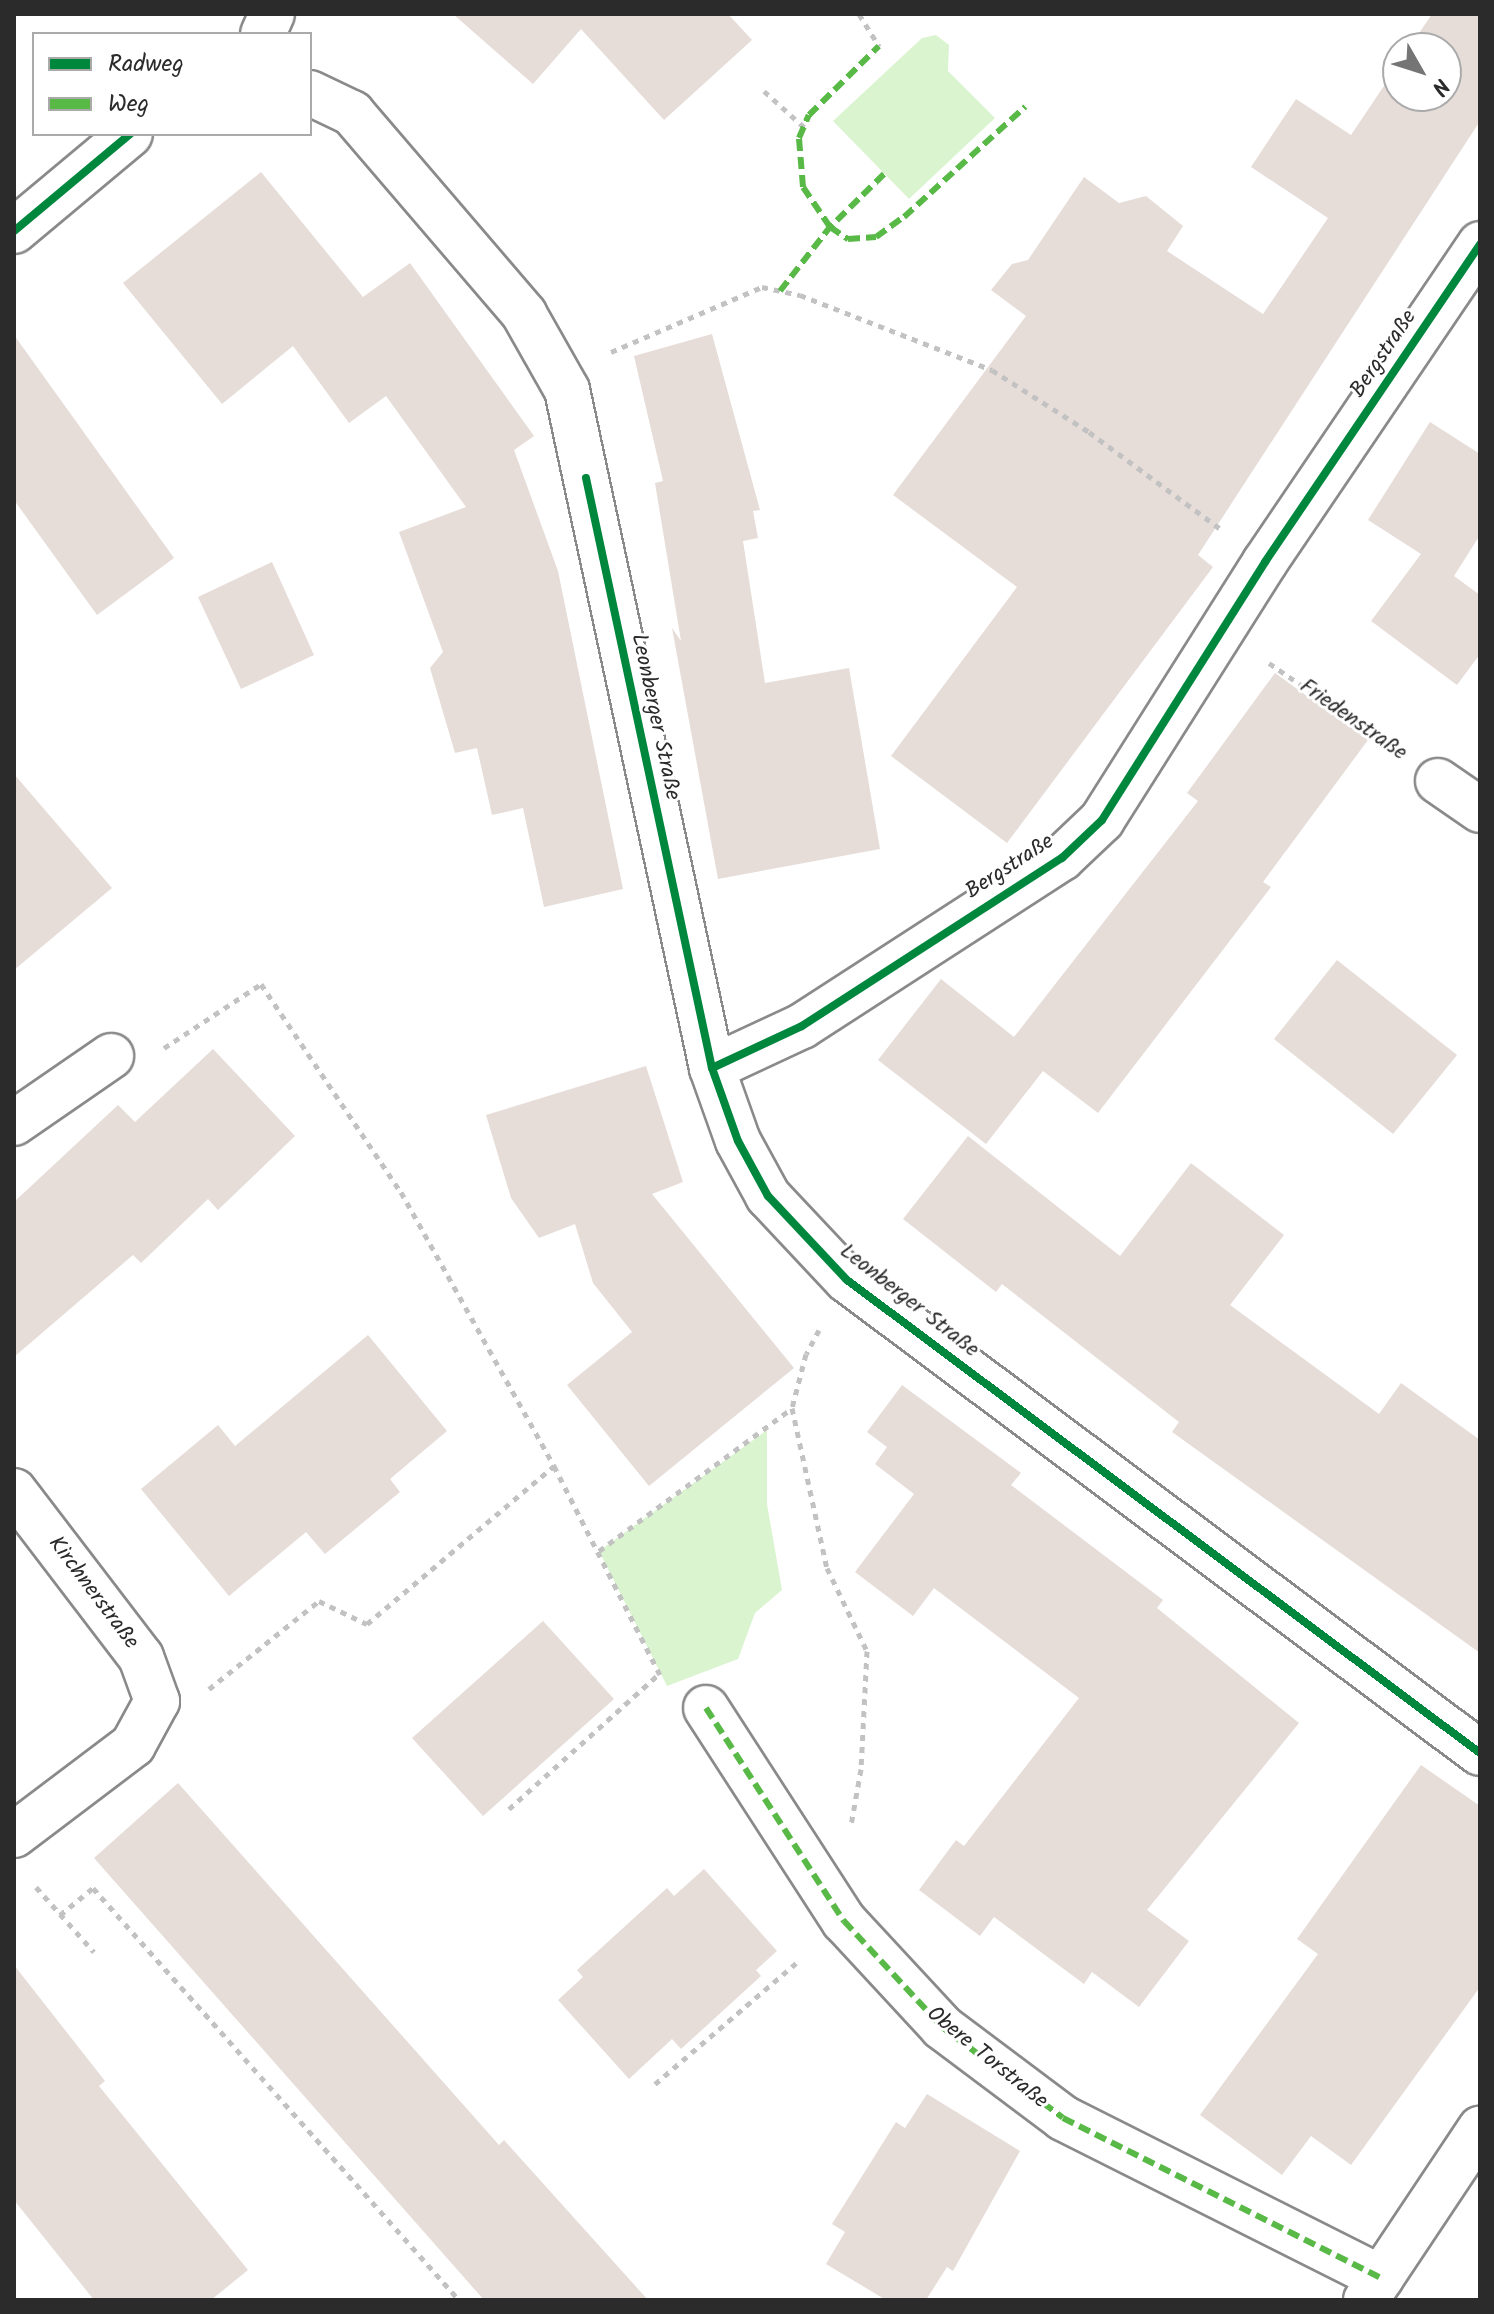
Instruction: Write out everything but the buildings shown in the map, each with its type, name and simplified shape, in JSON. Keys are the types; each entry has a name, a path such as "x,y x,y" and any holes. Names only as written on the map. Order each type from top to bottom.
{"street":[{"name":"Leonberger Straße","path":"312,94 352,113 524,314 567,390 712,1068 738,1141 768,1196 847,1280 1480,1753"},
{"path":"14,231 128,136"},
{"name":"Bergstraße","path":"712,1068 802,1026 1062,858 1102,820 1223,634 1265,562 1480,244"},
{"path":"1438,781 1480,810"},
{"path":"14,1123 111,1056"},
{"name":"Kirchnerstraße","path":"14,1491 141,1657 157,1701"},
{"path":"14,1835 133,1745 157,1701"},
{"name":"Obere Torstraße","path":"706,1708 844,1921 942,2027 1063,2118 1374,2289"},
{"path":"1374,2289 1480,2129"}],"path":[{"path":"859,14 879,46"},
{"path":"764,91 804,127"},
{"path":"558,375 698,311 762,287 800,295 992,370 1089,432 1265,562"},
{"path":"111,1056 143,1062 261,984 401,1192 554,1466 659,1674 706,1708"},
{"path":"847,1280 806,1354 792,1408 827,1568 867,1651 861,1769 850,1831"},
{"path":"599,1551 792,1408"},
{"path":"157,1701 214,1688 319,1601 367,1624 554,1466"},
{"path":"509,1809 659,1674"},
{"path":"32,1883 94,1952"},
{"path":"60,1915 93,1888 459,2300"},
{"path":"655,2084 844,1921"}],"green space":[{"path":"936,35 949,45 948,71 995,118 909,199 833,121 922,38"},
{"path":"767,1430 767,1504 782,1590 755,1613 738,1659 667,1686 599,1551"}],"marked path":[{"path":"780,291 830,227 803,187 799,138 809,115 879,46"},
{"path":"884,174 830,227 848,239 876,237 904,217 1025,107"},
{"path":"706,1708 844,1921 942,2027 1063,2118 1381,2278"}],"cycle path":[{"path":"14,231 128,136"},
{"path":"712,1068 802,1026 1062,858 1102,820 1265,562 1480,244"},
{"path":"586,478 712,1068 738,1141 768,1196 847,1280 1480,1753"}]}
